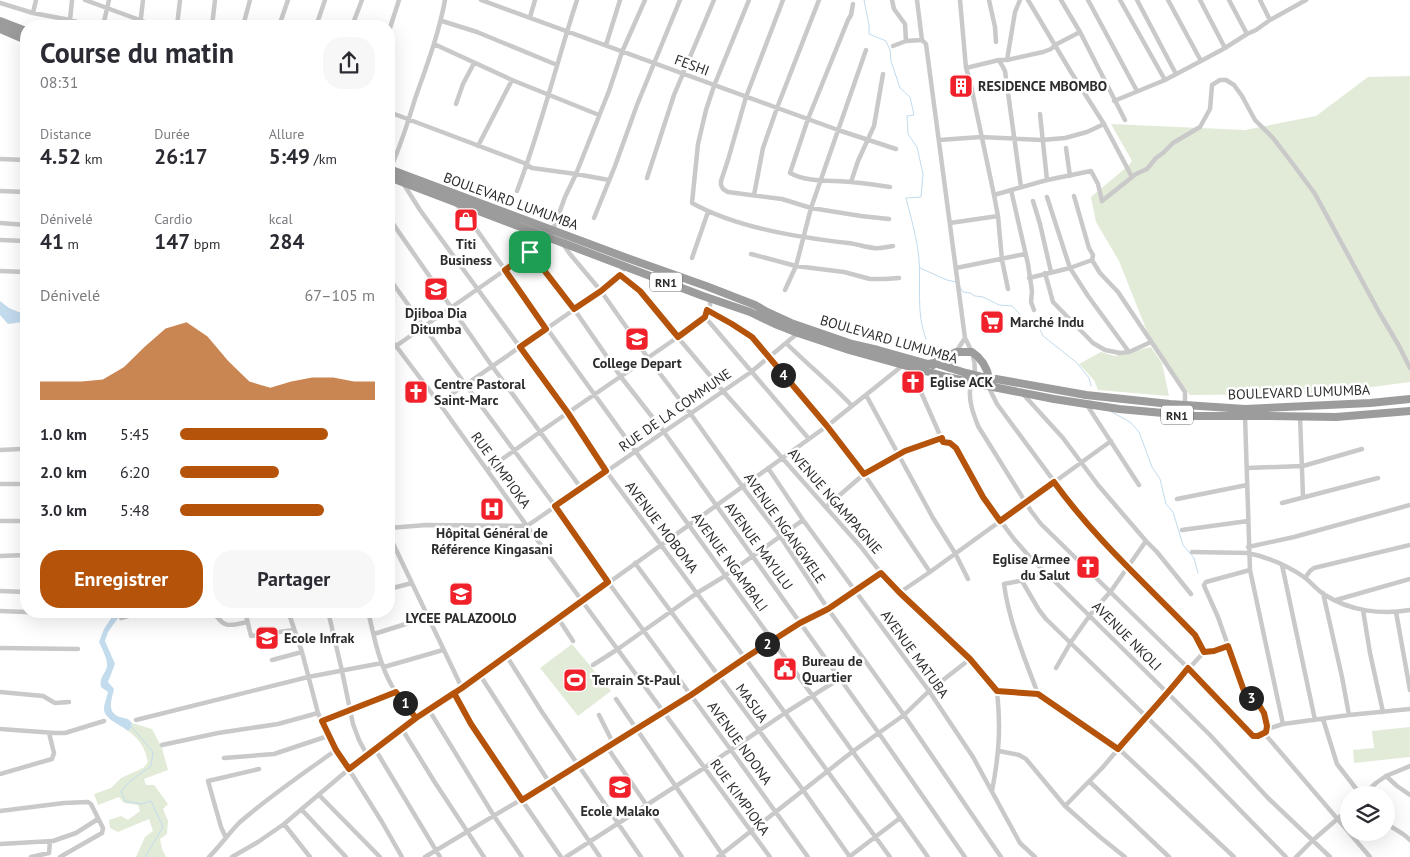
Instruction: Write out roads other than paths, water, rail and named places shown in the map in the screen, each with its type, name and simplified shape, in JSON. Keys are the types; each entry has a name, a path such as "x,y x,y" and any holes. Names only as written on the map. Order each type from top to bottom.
{"highway":[{"path":"0,21 20,29"},
{"path":"0,29 20,37"},
{"name":"BOULEVARD LUMUMBA","path":"395,175 476,211 750,312 775,324 928,364 934,363 973,378 1021,392 1119,410 1166,414 1336,417 1410,411"},
{"name":"BOULEVARD LUMUMBA","path":"405,179 479,202 706,286 755,305 800,330 849,350 947,377 973,378"},
{"path":"476,211 479,202"},
{"path":"706,286 707,297"},
{"path":"931,373 934,363 956,352 972,352 987,370 988,382"},
{"name":"BOULEVARD LUMUMBA","path":"988,382 996,379 1086,395 1170,404 1245,409 1370,403 1410,399"}],"street":[{"path":"33,13 36,0"},
{"path":"0,3 33,13 70,20 72,0"},
{"path":"85,0 108,8 133,20"},
{"path":"105,20 109,0"},
{"path":"141,20 143,0"},
{"path":"178,20 180,0"},
{"path":"212,20 214,0"},
{"path":"245,20 250,0"},
{"path":"281,20 288,0"},
{"path":"318,20 325,0"},
{"path":"354,20 362,0"},
{"path":"393,20 399,0"},
{"path":"395,159 442,21 445,0"},
{"name":"FESHI","path":"481,0 493,2 714,86 896,149"},
{"path":"530,17 535,0"},
{"path":"517,191 539,127 566,31 577,0"},
{"path":"606,45 620,0"},
{"path":"396,346 505,270 548,237 553,230 576,174 614,79 622,52 645,0"},
{"path":"594,218 680,0"},
{"path":"647,178 674,95 714,0"},
{"path":"749,0 706,110 700,134 692,203 708,212 730,220 802,238 860,244 876,249 893,246"},
{"path":"783,0 746,97 721,185 728,192 782,199 811,208 889,219"},
{"path":"754,195 763,148 819,0"},
{"path":"892,0 894,9 905,24 906,41"},
{"path":"917,0 922,40 926,44 965,338 972,352 975,367 969,394 978,426 1025,503 1042,524 1188,668 1253,736 1258,736 1283,724 1410,709"},
{"path":"960,0 966,68 998,216 1002,260 1008,289"},
{"path":"988,0 995,27 996,42"},
{"path":"1007,60 1015,12 1020,0"},
{"path":"1028,0 1104,124 1132,177"},
{"path":"1061,0 1080,32 1124,120"},
{"path":"1088,0 1137,91"},
{"path":"1120,0 1165,80"},
{"path":"1137,0 1176,74"},
{"path":"1168,0 1201,61"},
{"path":"1200,0 1225,48"},
{"path":"1229,0 1247,34"},
{"path":"1260,0 1270,20"},
{"path":"1293,0 1296,6"},
{"path":"1114,101 1165,80 1225,48 1306,0"},
{"path":"853,4 851,15 808,119 790,173 821,181 851,182 890,187"},
{"path":"442,21 477,32 557,64"},
{"path":"966,68 1043,52 1054,48 1055,45 1080,32"},
{"path":"893,46 906,41 922,40"},
{"path":"434,44 512,80 599,115"},
{"path":"785,290 796,266 811,208 866,50"},
{"path":"1000,60 1004,71 1021,187"},
{"path":"456,104 463,84 474,63"},
{"path":"851,182 874,126 883,74"},
{"path":"478,146 512,80"},
{"path":"994,195 1047,180 1091,171 1098,184 1102,201 1136,174 1147,169 1173,142 1200,127 1210,109 1212,85 1220,80 1226,80 1234,85 1255,120 1273,138 1314,194 1410,368"},
{"path":"1040,114 1047,180"},
{"path":"395,115 527,164 532,168 609,180"},
{"path":"939,140 981,137 1042,140 1065,138 1088,132 1104,124"},
{"path":"1066,148 1070,176"},
{"path":"0,159 20,160"},
{"name":"AVENUE MOBOMA","path":"405,179 416,203 568,413 606,471 890,857"},
{"path":"1011,190 1030,278 1031,302 1034,310"},
{"path":"0,191 20,192"},
{"path":"1074,196 1089,248 1093,255 1092,260 1098,270 1118,292 1185,392 1185,405"},
{"path":"1047,197 1070,268 1129,352"},
{"path":"1033,201 1040,224 1053,302 1092,344 1105,350 1120,353 1129,352 1150,342"},
{"name":"AVENUE NGAMBALI","path":"454,202 467,216 546,329 773,640 928,857"},
{"path":"692,258 708,212"},
{"path":"950,223 998,216"},
{"path":"0,223 20,224"},
{"path":"395,227 492,366 581,488"},
{"path":"0,240 20,241"},
{"name":"AVENUE NGANGWELE","path":"562,242 601,291 648,358 780,536 828,609 904,715 1000,857"},
{"name":"AVENUE MAYULU","path":"530,252 664,432 965,857"},
{"path":"751,254 796,266 844,272 870,278 899,278"},
{"path":"956,268 1025,254"},
{"path":"1030,278 1070,268 1092,260"},
{"path":"439,403 601,291 620,275 625,266"},
{"path":"0,271 20,272"},
{"name":"AVENUE NGAMPAGNIE","path":"620,275 640,291 723,391 861,546 881,573 970,659 997,691"},
{"name":"AVENUE NDONA","path":"395,287 808,857"},
{"path":"487,470 705,317 710,306 707,297"},
{"path":"707,310 752,337 827,426 864,474 930,572"},
{"path":"705,317 809,439"},
{"name":"RUE DE LA COMMUNE","path":"528,526 751,372 800,330"},
{"path":"947,377 956,352 965,338"},
{"path":"786,343 835,387 852,406"},
{"name":"RUE KIMPIOKA","path":"396,346 770,857"},
{"path":"232,857 284,824 349,769 416,718 462,688 827,426 903,366"},
{"name":"AVENUE NKOLI","path":"913,374 943,441 950,443 956,448 983,497 1028,555 1210,735 1268,798 1330,857"},
{"path":"988,382 992,396 1054,482 1086,522 1195,635 1204,652"},
{"path":"1021,392 1063,438 1098,485 1191,594"},
{"path":"866,395 968,579"},
{"path":"1086,404 1139,485"},
{"path":"1245,416 1250,570 1283,724"},
{"path":"1300,416 1303,497"},
{"path":"826,507 864,474 898,455 943,441"},
{"path":"899,592 930,572 1111,441"},
{"path":"0,450 20,449"},
{"path":"1247,468 1303,466 1362,449"},
{"name":"AVENUE MATUBA","path":"768,468 803,520 929,691 973,757 1020,843 1035,857"},
{"path":"1282,503 1378,478"},
{"path":"0,484 20,484"},
{"path":"1177,499 1247,485"},
{"path":"1248,547 1294,537 1410,504"},
{"path":"593,664 725,576 803,520"},
{"path":"0,521 20,521"},
{"path":"1182,530 1248,521"},
{"path":"395,527 426,524 528,526"},
{"path":"1056,668 1071,642 1111,591 1146,541"},
{"path":"1305,578 1314,568 1410,545"},
{"path":"395,548 462,688"},
{"path":"1192,552 1248,553 1257,555 1295,571 1335,600 1363,610 1382,612 1410,610"},
{"path":"0,556 20,556"},
{"name":"MASUA","path":"635,563 720,676 850,857"},
{"path":"1282,565 1316,720"},
{"path":"1250,570 1206,582 1204,585 1244,691 1262,708 1266,731 1370,857"},
{"path":"1038,694 1020,647 1004,586 1006,583 1035,578 1045,572"},
{"path":"424,857 522,800 664,712 773,640 800,623 828,609 881,573"},
{"path":"1335,600 1410,579"},
{"path":"1022,581 1043,614 1286,857"},
{"path":"395,588 412,583"},
{"path":"0,591 20,592"},
{"path":"1323,593 1349,715"},
{"path":"1363,610 1383,712"},
{"path":"0,611 20,612"},
{"path":"1396,612 1410,690"},
{"path":"374,634 428,617"},
{"path":"218,618 228,626 247,622"},
{"path":"246,618 249,634 252,636 294,630"},
{"path":"290,618 302,652 318,713 328,736 402,857"},
{"path":"330,618 355,732 367,755"},
{"path":"370,618 383,665 396,692 416,718"},
{"path":"558,618 573,641"},
{"path":"1066,806 1090,782 1204,652 1228,646"},
{"path":"0,648 78,649"},
{"path":"136,720 308,677 383,665 443,650"},
{"path":"272,660 302,652"},
{"path":"506,655 542,712 641,857"},
{"path":"616,699 676,786 721,856 852,752 904,715 929,691 970,659"},
{"path":"480,675 600,857"},
{"path":"566,857 839,679"},
{"path":"992,791 999,751 997,691 1038,694 1118,749 1234,857"},
{"path":"0,692 43,696 55,703 70,702"},
{"path":"322,721 396,692"},
{"path":"454,693 471,724 560,857"},
{"path":"429,710 494,816 522,857"},
{"path":"162,745 218,732 278,724 318,713"},
{"path":"599,715 613,743"},
{"path":"1323,719 1337,764 1355,786"},
{"path":"0,729 65,733 104,721"},
{"path":"402,729 484,857"},
{"path":"0,774 52,759 54,753 49,733"},
{"path":"224,758 274,754 328,736"},
{"path":"607,747 682,857"},
{"path":"375,749 440,857"},
{"path":"209,857 247,816 336,750"},
{"path":"999,751 1019,755 1026,759 1066,806 1100,838 1126,857"},
{"path":"1372,786 1386,776 1410,766"},
{"path":"226,838 208,781 259,769"},
{"path":"1386,776 1410,794"},
{"path":"1090,782 1169,857"},
{"path":"319,795 380,857"},
{"path":"0,811 86,802 91,804 102,828 102,833 60,857"},
{"path":"302,810 346,857"},
{"path":"850,857 900,818"},
{"path":"0,844 50,841 63,838 76,833 98,819"},
{"path":"1296,857 1313,840 1338,820"},
{"path":"284,824 310,857"},
{"path":"1395,829 1404,833 1410,840"},
{"path":"31,857 48,854 50,851 50,841"}],"water":[{"path":"0,301 9,308 20,313 20,322 8,324 0,315"},
{"path":"111,618 118,618 108,632 105,641 115,664 108,682 114,689 111,709 116,715 128,719 132,723 128,731 110,719 105,713 104,707 108,692 101,687 101,679 107,664 105,654 99,642"}],"waterway":[{"path":"864,0 869,34 886,41 900,88 910,97 914,115 907,116 908,134 917,147 923,174 921,197 906,198 918,251 920,310 926,339"},
{"path":"920,268 956,282"},
{"path":"960,287 963,292 983,297 999,305 1012,306 1028,325 1032,323 1038,325 1043,336 1076,362 1089,378 1091,386"},
{"path":"1110,411 1130,422 1139,432 1152,467 1160,479 1166,504 1173,512 1183,545 1194,558 1198,573"},
{"path":"131,726 153,752 151,766 130,781 121,791 125,801 142,804 151,801 163,827 145,857"}],"place":[{"name":"RESIDENCE MBOMBO","path":"961,86"},
{"name":"Titi Business","path":"466,220"},
{"name":"Djiboa Dia Ditumba","path":"436,289"},
{"name":"Marché Indu","path":"992,322"},
{"name":"College Depart","path":"637,339"},
{"name":"Eglise ACK","path":"913,382"},
{"name":"Centre Pastoral Saint-Marc","path":"416,392"},
{"name":"Hôpital Général de Référence Kingasani","path":"492,509"},
{"name":"Eglise Armee du Salut","path":"1088,567"},
{"name":"LYCEE PALAZOOLO","path":"461,594"},
{"name":"Ecole Infrak","path":"267,638"},
{"name":"Bureau de Quartier","path":"785,669"},
{"name":"Terrain St-Paul","path":"575,680"},
{"name":"Ecole Malako","path":"620,787"}]}
